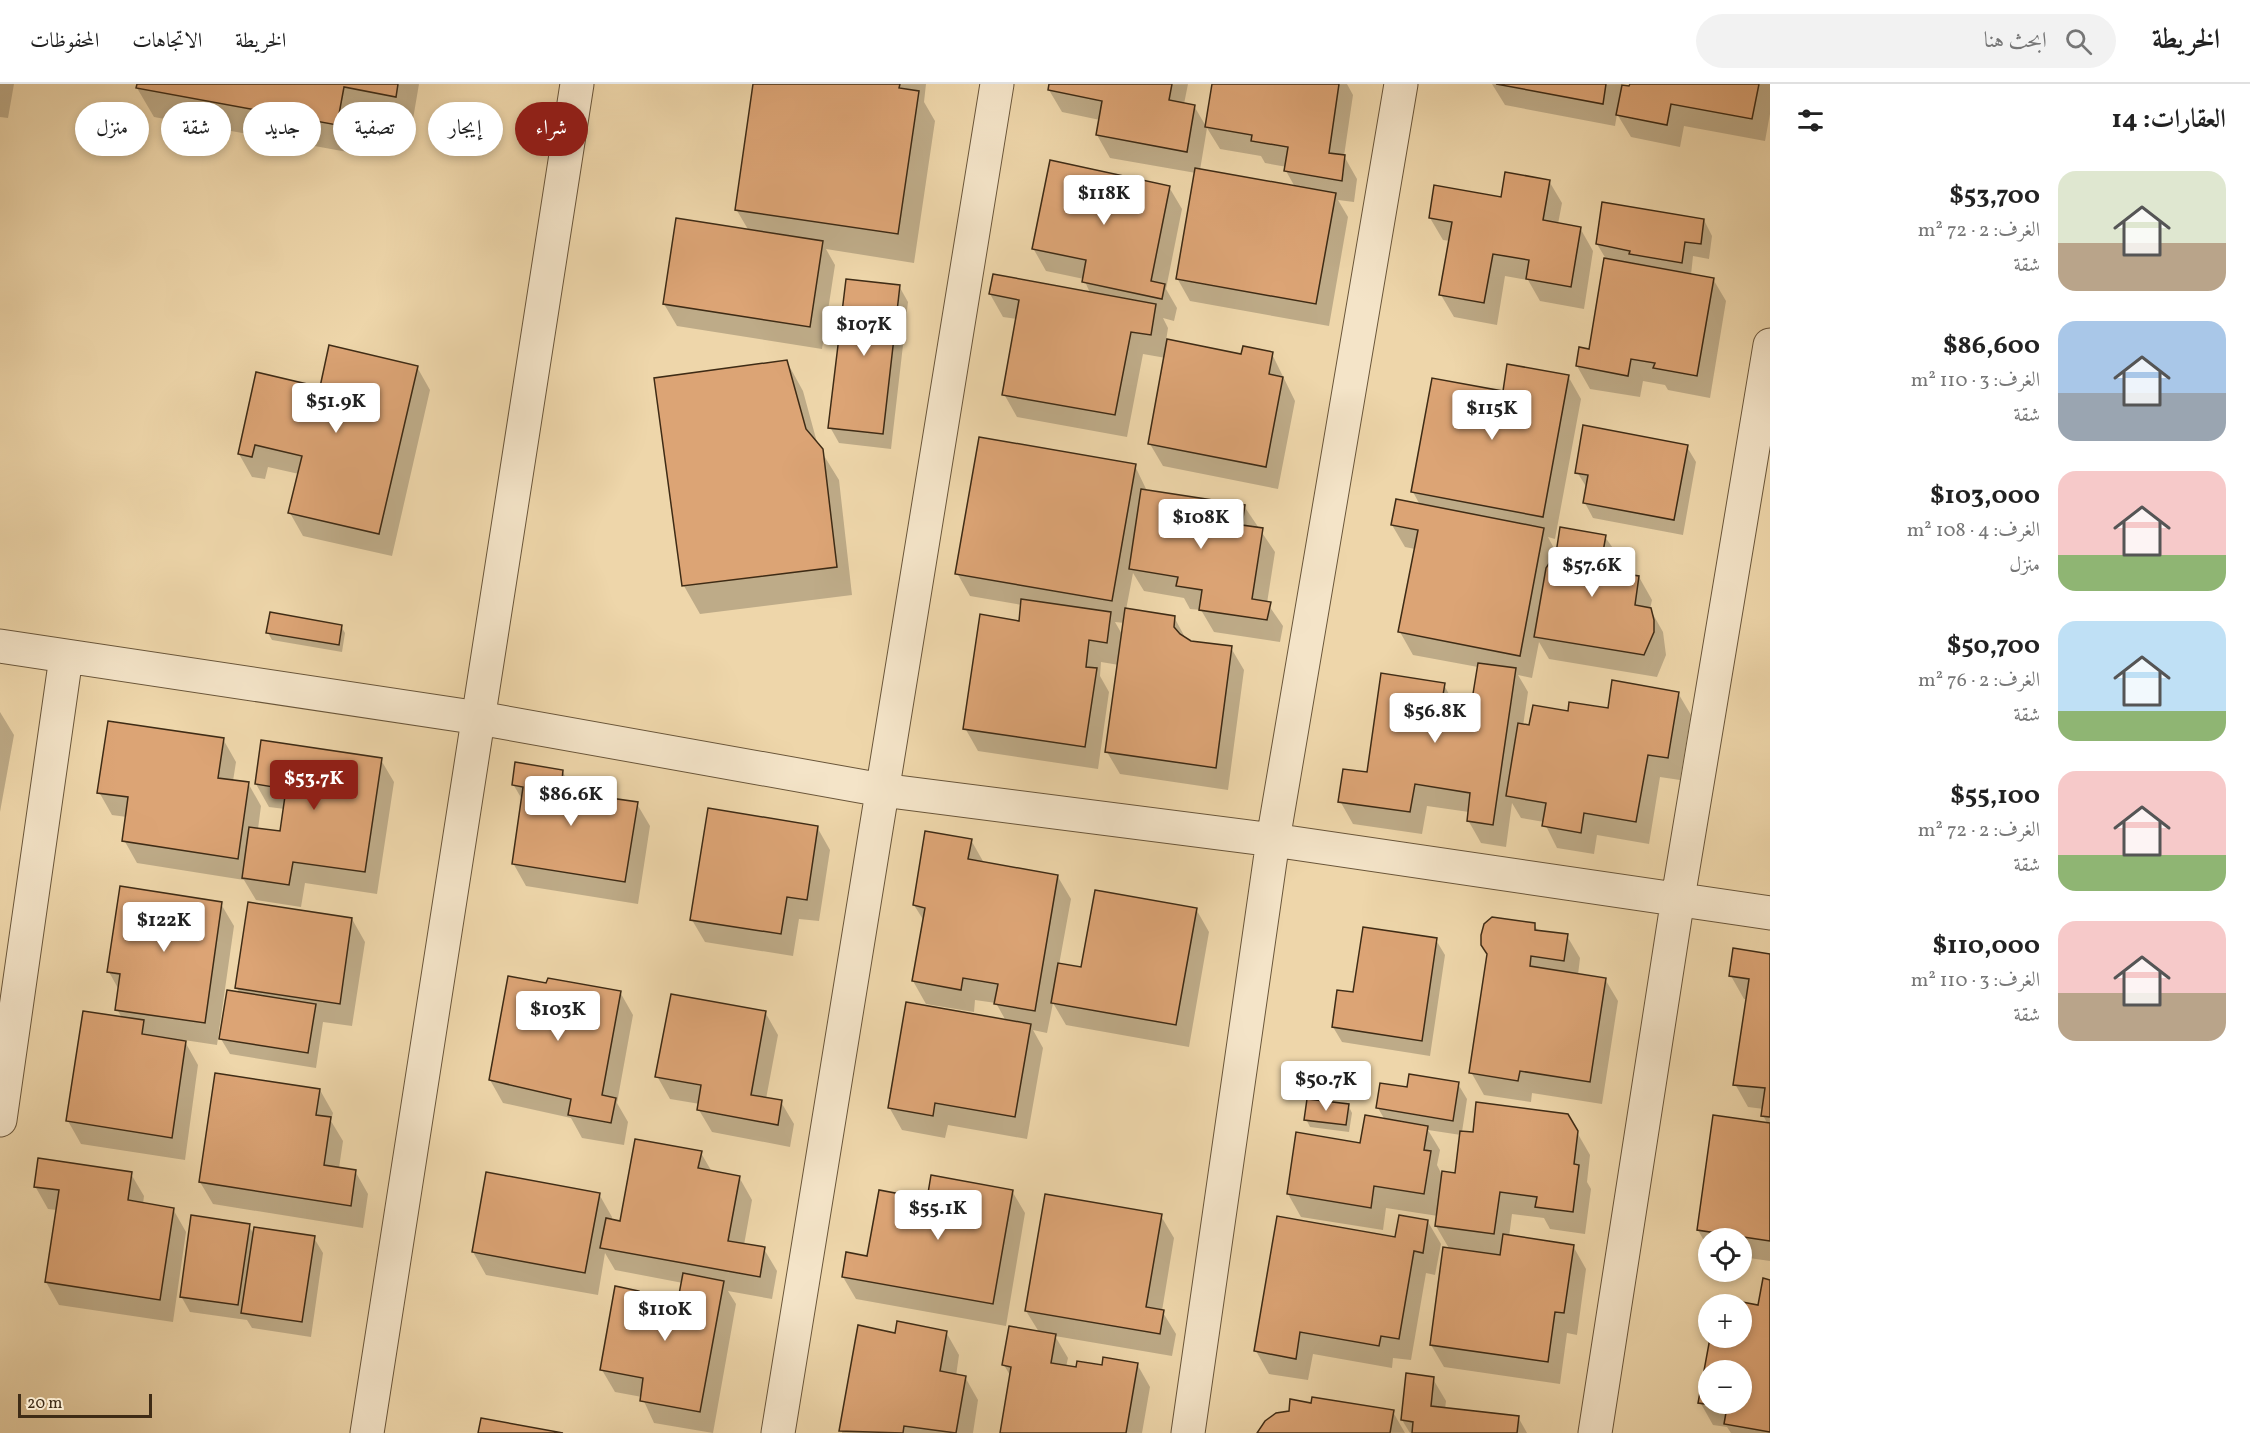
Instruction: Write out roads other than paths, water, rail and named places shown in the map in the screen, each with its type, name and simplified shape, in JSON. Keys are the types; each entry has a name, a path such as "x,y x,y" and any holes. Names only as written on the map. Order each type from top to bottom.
{"street":[{"path":"367,1433 578,84"},
{"path":"778,1433 997,84"},
{"path":"1188,1433 1273,840 1401,84"},
{"path":"1595,1433 1678,898 1770,345"},
{"path":"0,646 479,718 882,790 1273,840 1770,913"},
{"path":"0,1120 66,657"}]}
